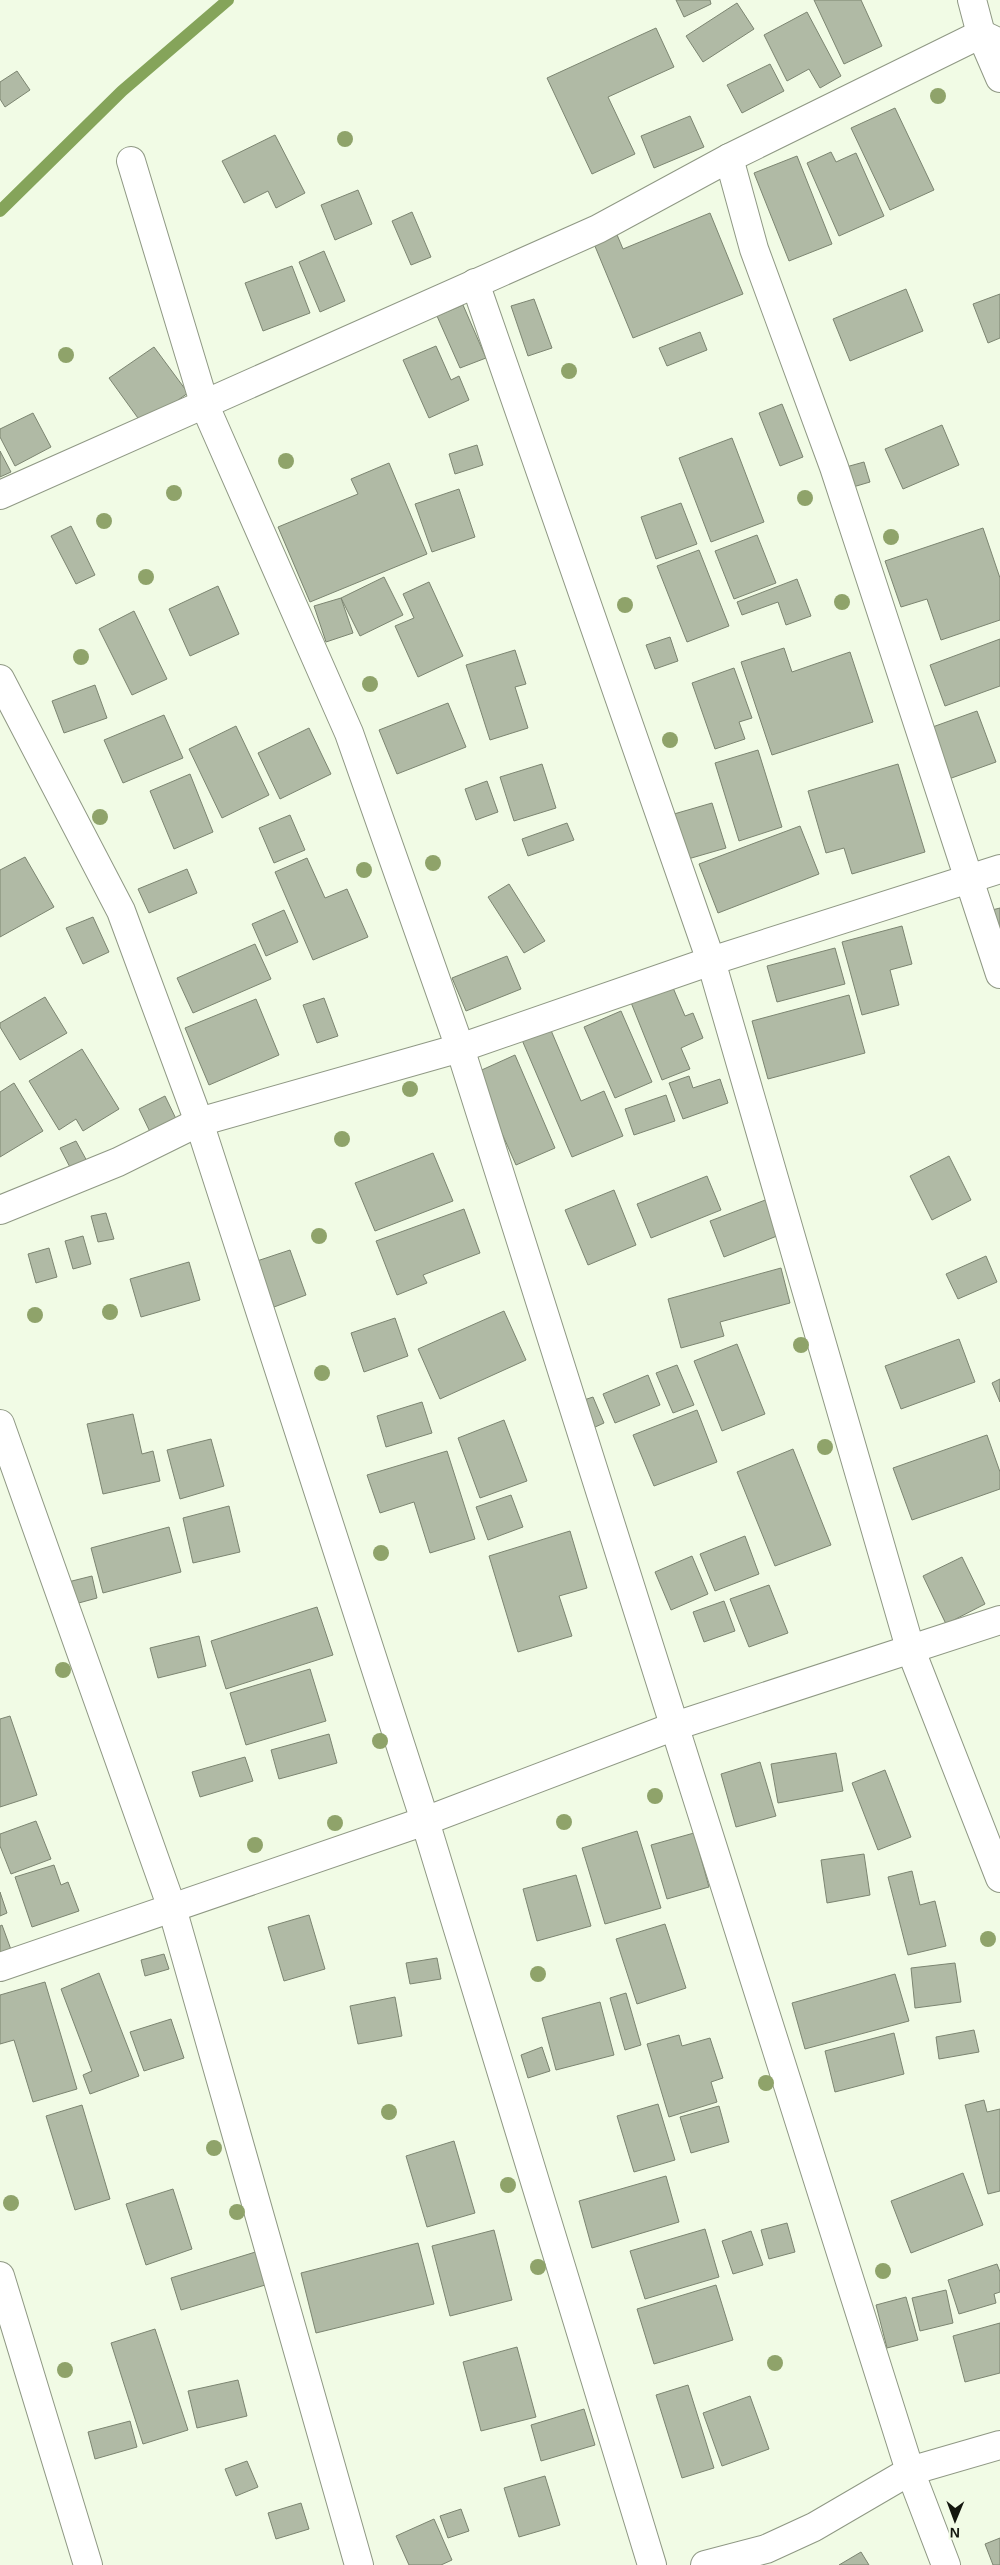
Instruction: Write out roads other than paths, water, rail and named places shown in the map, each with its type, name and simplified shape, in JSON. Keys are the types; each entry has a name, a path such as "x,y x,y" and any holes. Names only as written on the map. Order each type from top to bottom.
{"street":[{"path":"972,0 991,38 1000,78"},
{"path":"0,495 205,406 598,229 729,158 991,38"},
{"path":"729,158 754,249 834,467 1000,974"},
{"path":"131,160 205,406 349,733 460,1048 910,2472 946,2565"},
{"path":"475,283 711,961 910,1648 1000,1878"},
{"path":"0,679 121,911 199,1122 425,1821 652,2565"},
{"path":"0,1210 118,1162 199,1122 460,1048 711,961 968,880 1000,868"},
{"path":"0,1424 172,1908 359,2565"},
{"path":"0,1967 425,1821 675,1726 1000,1620"},
{"path":"0,2276 88,2565"},
{"path":"705,2565 766,2549 814,2527 910,2472 1000,2445"}],"waterway":[{"path":"0,211 122,91 228,0"}]}
